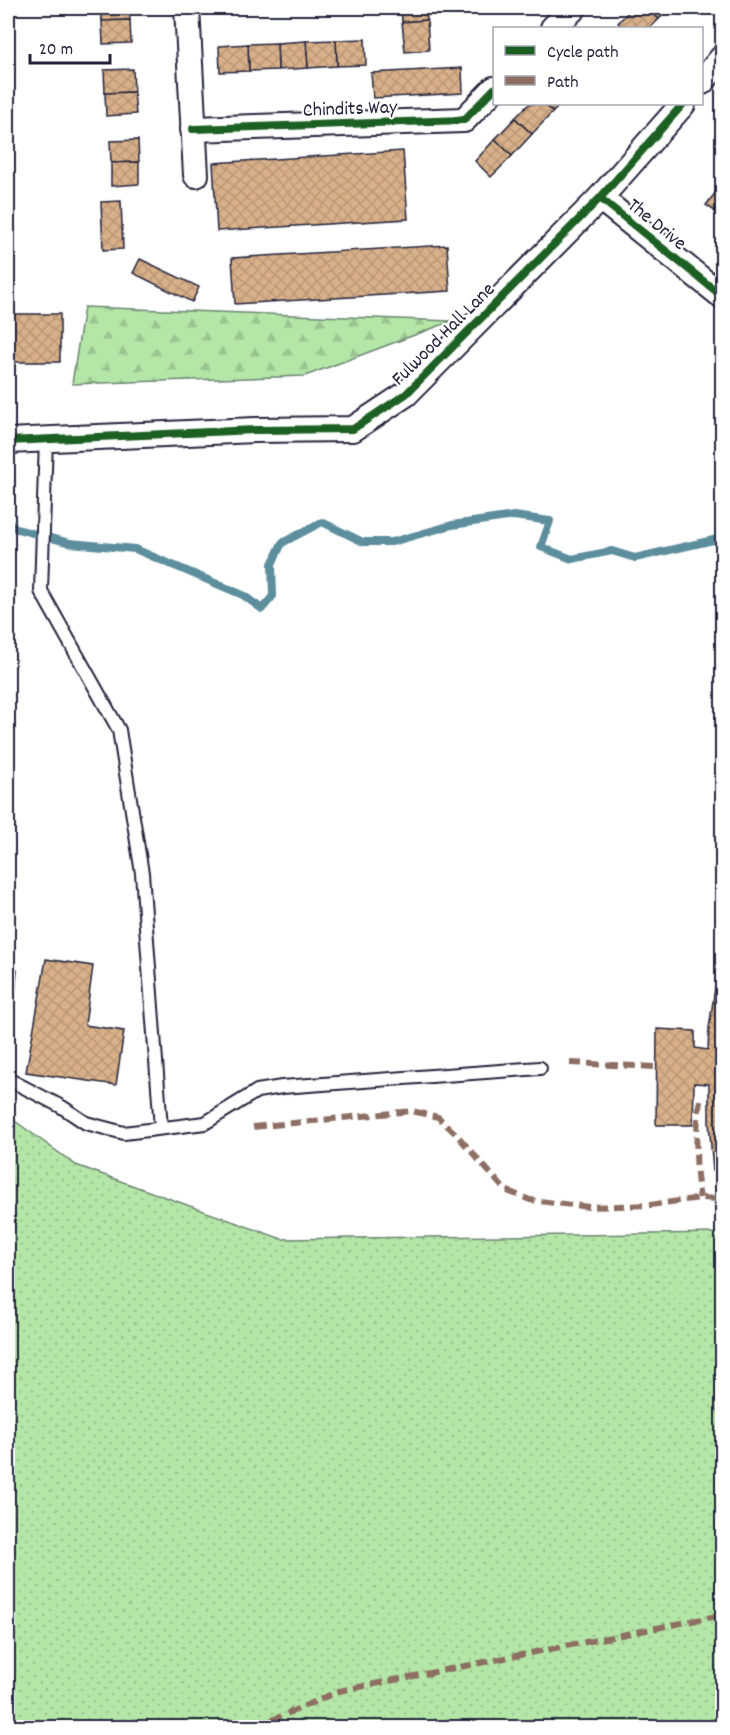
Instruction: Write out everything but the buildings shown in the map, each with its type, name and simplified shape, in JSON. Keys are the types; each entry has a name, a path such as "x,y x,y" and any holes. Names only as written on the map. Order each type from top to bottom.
{"street":[{"path":"188,8 196,176"},
{"path":"554,27 574,8"},
{"path":"703,81 723,58"},
{"name":"Chindits Way","path":"194,129 464,120 493,90"},
{"name":"Fulwood Hall Lane","path":"8,441 255,430 353,429 406,394 600,198 682,105"},
{"name":"The Drive","path":"600,198 723,296"}],"lane":[{"path":"46,439 41,591 119,730 142,873 161,1128"},
{"path":"8,1078 47,1098 86,1123 124,1132 205,1123 257,1091 282,1087 540,1068"}],"green space":[{"path":"84,307 452,321 305,376 72,384"},
{"path":"8,1116 76,1165 282,1239 722,1233 722,1727 8,1727"}],"waterway":[{"path":"8,522 17,529 70,543 135,549 243,595 262,609 273,596 272,564 282,543 322,522 363,542 392,542 452,525 514,516 550,521 541,547 572,559 612,551 635,558 722,538"}],"marked path":[{"path":"570,1063 656,1067"},
{"path":"700,1100 696,1149 700,1198"},
{"path":"253,1127 412,1111 438,1117 505,1190 530,1200 589,1207 650,1205 700,1198 722,1199"},
{"path":"254,1728 339,1691 722,1615"}],"cycle path":[{"path":"193,129 464,120 493,90"},
{"path":"8,441 255,430 353,429 406,394 600,198 682,105"},
{"path":"600,198 722,296"}]}
